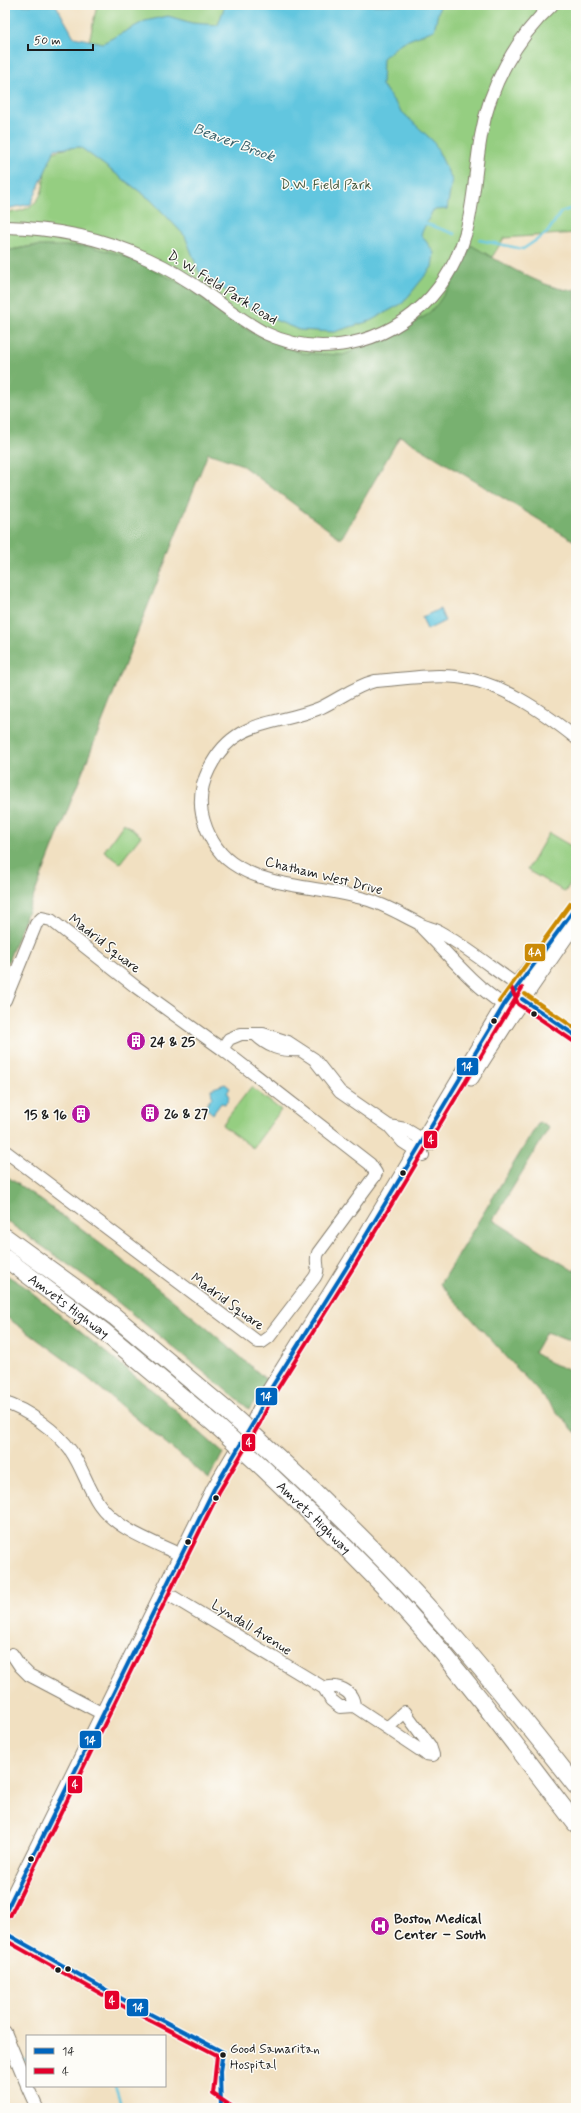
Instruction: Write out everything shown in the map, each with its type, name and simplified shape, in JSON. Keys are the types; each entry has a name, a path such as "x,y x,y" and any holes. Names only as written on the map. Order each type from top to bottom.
{"highway":[{"name":"Amvets Highway","path":"5,1237 114,1316 226,1410 338,1515 432,1612 536,1735 576,1786"},
{"name":"Amvets Highway","path":"5,1258 121,1345 217,1426 326,1529 418,1624 470,1687 576,1824"}],"main road":[{"path":"5,1913 214,1489 255,1420 273,1398 301,1356 504,1005 517,985 576,907"},
{"path":"423,1147 522,999 576,922"}],"street":[{"name":"D. W. Field Park Road","path":"5,227 49,230 103,241 149,259 192,283 246,322 281,339 299,344 327,345 355,342 379,335 404,322 421,308 436,291 456,261 467,234 471,216 481,135 488,105 504,69 516,48 538,19 552,5"},
{"name":"Chatham West Drive","path":"517,985 438,931 419,924 378,903 364,898 284,883 254,873 234,864 225,858 211,839 205,826 201,797 203,781 221,750 230,740 243,731 258,725 320,708 365,683 375,681 440,676 467,679 501,691 543,713 576,738"},
{"name":"Madrid Square","path":"5,1000 36,924 42,918 46,918 136,987 222,1049 370,1164 376,1172 374,1177 318,1253 316,1257 318,1272 266,1340 258,1342 253,1340 5,1152"},
{"name":"Chatham West Drive","path":"419,924 476,983 504,1005"},
{"path":"517,985 522,999 576,1036"},
{"path":"504,1005 522,999"},
{"path":"222,1049 235,1036 248,1033 272,1036 288,1042 314,1059 340,1092 389,1126 405,1129 423,1147"},
{"path":"5,1403 40,1421 70,1449 99,1505 115,1520 136,1534 181,1555"},
{"name":"Lyndall Avenue","path":"163,1591 324,1688 331,1700 340,1707 354,1706 387,1728"},
{"path":"12,1654 20,1666 29,1675 104,1714"},
{"path":"5,2032 26,2084"},
{"path":"27,2087 37,2108"}],"green space":[{"name":"D.W. Field Park","path":"97,5 576,5 576,233 504,238 386,427 33,246 5,251 5,212 21,211 34,203 41,195 48,158 55,152 66,149"},
{"path":"471,245 523,274 553,287 566,290 576,289 576,542 400,436 341,539 240,464 208,453 5,969 5,251 33,246 87,246 120,254 186,286 231,320 251,332 301,353 343,355 388,337 427,315 438,303 458,273"},
{"path":"124,823 141,836 120,863 104,851"},
{"path":"549,833 576,849 576,874 565,892 527,870"},
{"path":"251,1087 281,1110 253,1148 222,1125"},
{"path":"539,1122 549,1128 493,1220 574,1271 576,1268 576,1340 566,1340 546,1332 534,1353 553,1364 566,1369 576,1379 576,1433 440,1284"},
{"path":"5,1175 40,1199 140,1274 173,1300 269,1382 249,1409 93,1282 5,1220"},
{"path":"5,1274 24,1286 158,1395 223,1453 209,1479 71,1364 5,1316"}],"water":[{"path":"5,5 56,5 74,37 103,43 145,21 168,16 192,23 218,25 225,5 440,5 434,30 401,43 383,58 382,85 401,111 434,142 452,180 447,209 433,210 421,234 434,253 432,267 403,303 370,321 334,332 299,330 258,313 199,272 185,236 151,200 80,147 55,149 31,204 5,209"},
{"path":"440,609 445,621 427,630 422,617"},
{"path":"225,1084 230,1088 227,1093 229,1097 228,1101 225,1104 221,1103 213,1114 205,1107 212,1097 211,1089"}],"waterway":[{"name":"Beaver Brook","path":"479,240 523,249 547,233 561,212 576,207"},
{"name":"Beaver Brook","path":"424,223 455,234"},
{"path":"115,2087 122,2108"}],"transit line":[{"name":"4A","path":"499,1002 571,903"},
{"name":"14","path":"5,1913 214,1489 255,1420 268,1393 350,1262 504,1005 576,907"},
{"name":"4","path":"511,987 518,1004 573,1041"},
{"name":"4","path":"10,1916 219,1492 260,1423 273,1396 355,1265 522,988"},
{"name":"4A","path":"525,994 576,1029"},
{"name":"14","path":"522,999 576,1036"},
{"name":"14","path":"5,1933 133,2005 223,2052 220,2071 221,2108"},
{"name":"4","path":"5,1940 130,2010 217,2055 213,2094 234,2108"}],"place":[{"name":"24 & 25","path":"136,1041"},
{"name":"26 & 27","path":"150,1113"},
{"name":"15 & 16","path":"81,1114"},
{"name":"Boston Medical Center – South","path":"380,1926"},
{"name":"Good Samaritan Hospital","path":"223,2055"}]}
